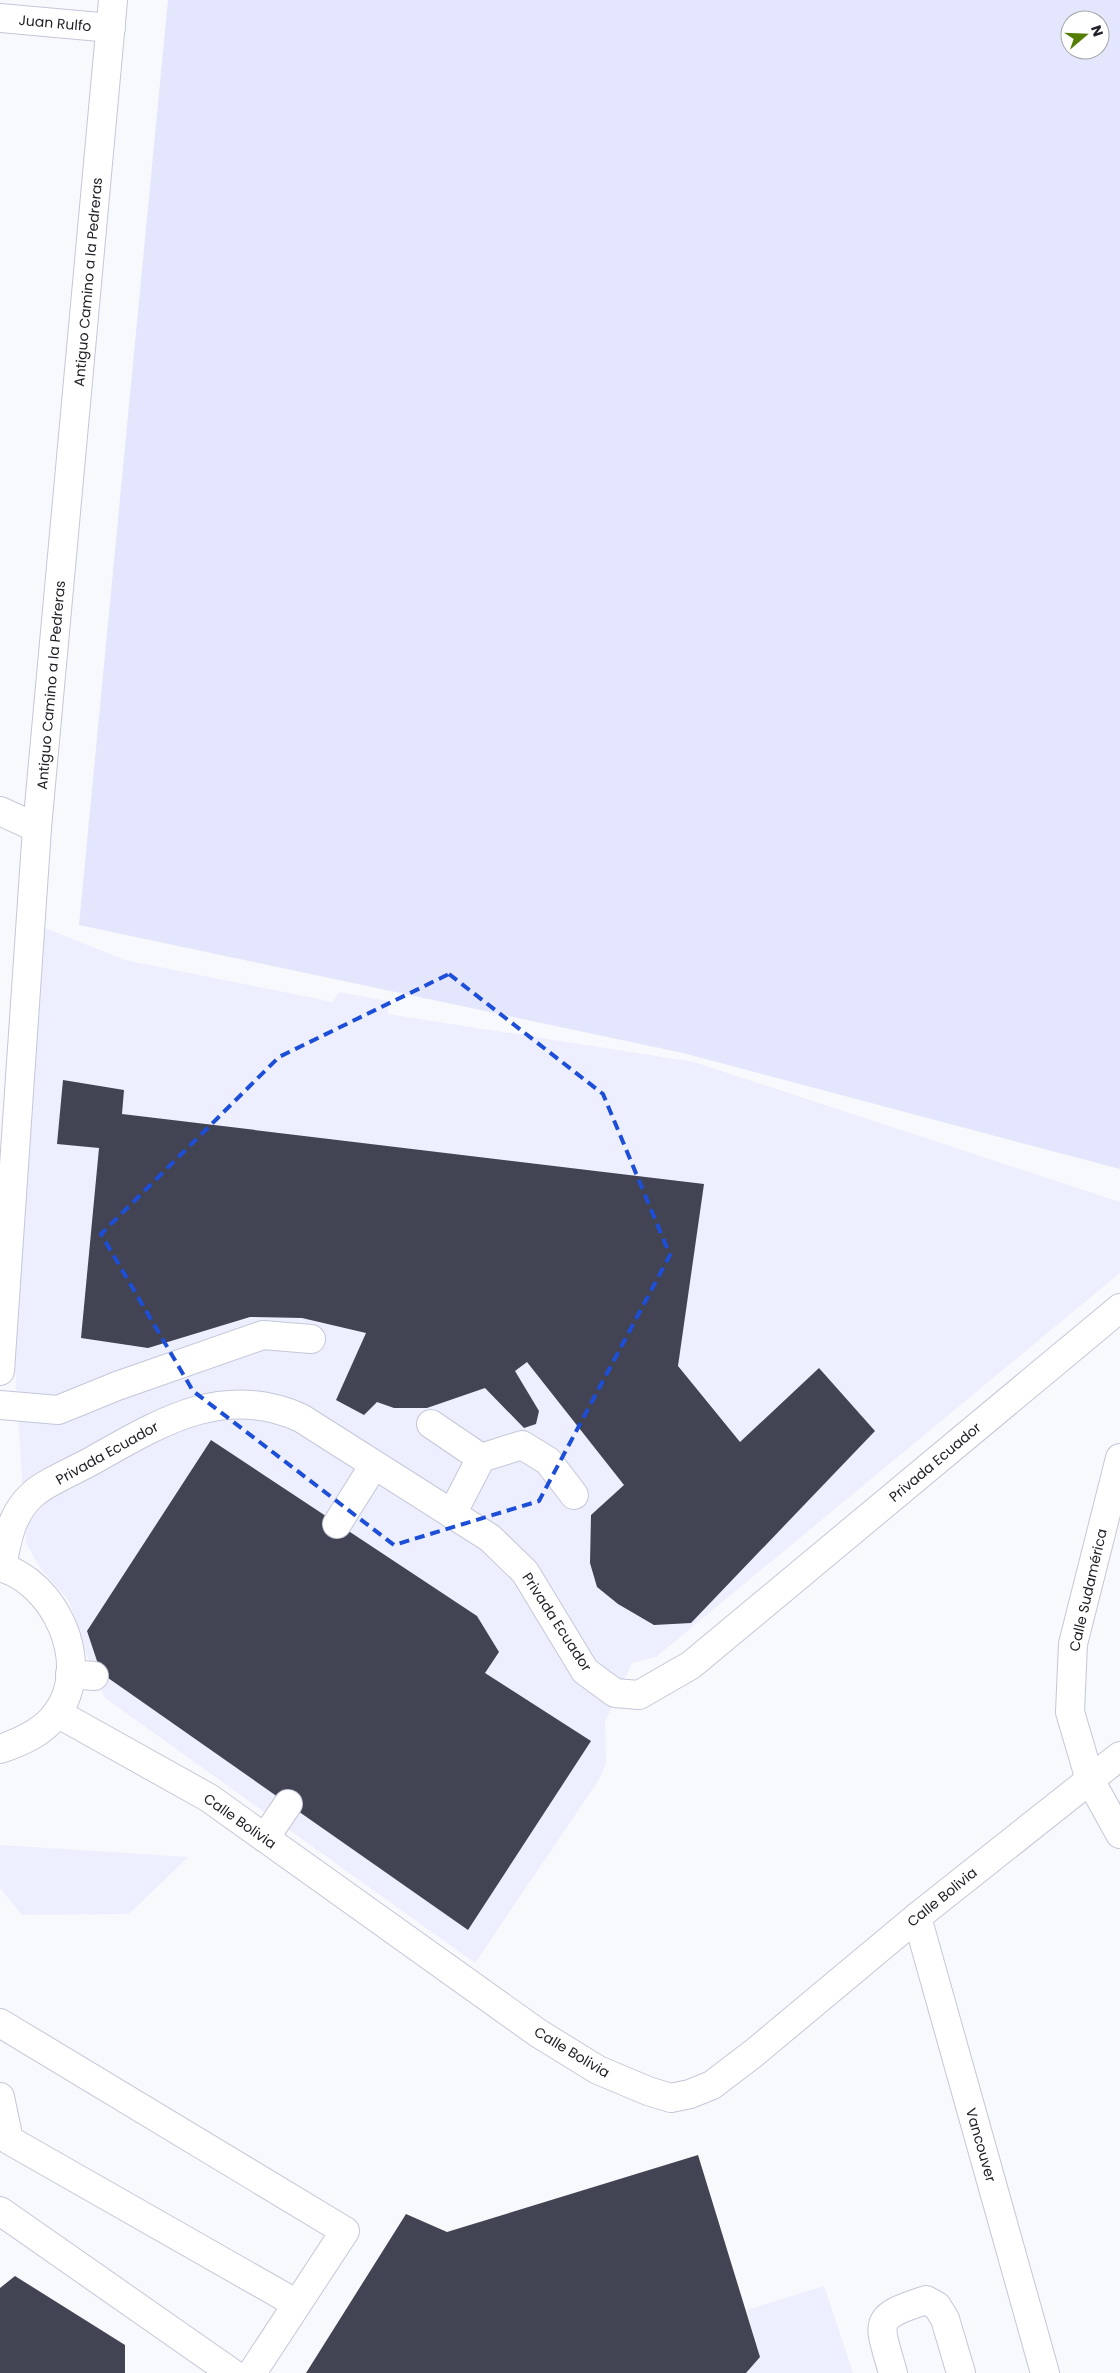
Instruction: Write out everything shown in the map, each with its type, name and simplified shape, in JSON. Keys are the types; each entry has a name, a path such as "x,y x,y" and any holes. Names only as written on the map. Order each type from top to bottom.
{"street":[{"name":"Antiguo Camino a la Pedreras","path":"0,1371 37,828 113,0"},
{"name":"Juan Rulfo","path":"0,18 111,28"},
{"path":"0,811 37,828"},
{"name":"Privada Ecuador","path":"1,1567 9,1527 32,1494 151,1427 205,1407 240,1402 279,1408 301,1418 490,1538 525,1572 585,1671 615,1693 639,1695 691,1665 1120,1308"},
{"path":"0,1405 58,1410 117,1386 263,1335 311,1339"},
{"path":"431,1424 481,1458"},
{"path":"452,1514 481,1458 522,1445 548,1461 574,1495"},
{"name":"Calle Sudamérica","path":"1120,1458 1073,1644 1070,1712 1090,1780 1120,1834"},
{"path":"337,1524 374,1465"},
{"path":"0,1749 24,1741 57,1713 67,1695 82,1675 70,1652 66,1631 53,1606 31,1582 1,1567"},
{"name":"Calle Bolivia","path":"57,1713 209,1798 538,2033 598,2070 648,2091 671,2098 690,2094 712,2085 917,1917 1120,1756"},
{"path":"265,1838 288,1804"},
{"name":"Vancouver","path":"917,1917 1045,2373"},
{"path":"0,2023 345,2231 252,2373"},
{"path":"0,2097 9,2140 297,2304"},
{"path":"0,2211 232,2373"},
{"path":"894,2373 882,2335 882,2325 886,2317 896,2310 926,2300 937,2306 945,2319 961,2373"}],"highlighted area":[{"path":"449,974 603,1094 670,1255 539,1501 394,1545 193,1391 101,1234 279,1057"}],"shaded area":[{"path":"168,0 1120,0 1120,1169 683,1053 79,925"},
{"path":"35,924 125,960 333,1002 339,992 388,1001 388,1014 694,1062 1120,1202 1120,1273 656,1657 632,1663 605,1722 606,1764 598,1781 475,1963 105,1698 94,1676 69,1601 40,1568 26,1543 15,1369 20,1183"},
{"path":"0,1845 188,1857 129,1914 22,1915 0,1888"},
{"path":"824,2286 853,2373 746,2373 760,2357 747,2310"}],"building":[{"path":"63,1080 124,1090 122,1114 704,1184 678,1366 740,1442 819,1368 875,1431 691,1623 654,1625 618,1604 597,1587 590,1563 591,1515 624,1485 527,1362 515,1371 539,1411 536,1424 524,1428 485,1388 427,1408 394,1408 377,1402 364,1415 336,1400 366,1333 302,1318 250,1317 148,1348 81,1338 99,1148 57,1144"},
{"path":"211,1440 477,1616 499,1652 485,1673 591,1741 468,1930 101,1673 87,1631"},
{"path":"698,2155 760,2357 746,2373 306,2373 406,2214 447,2232"},
{"path":"15,2276 125,2345 125,2373 0,2373 0,2288"}]}
